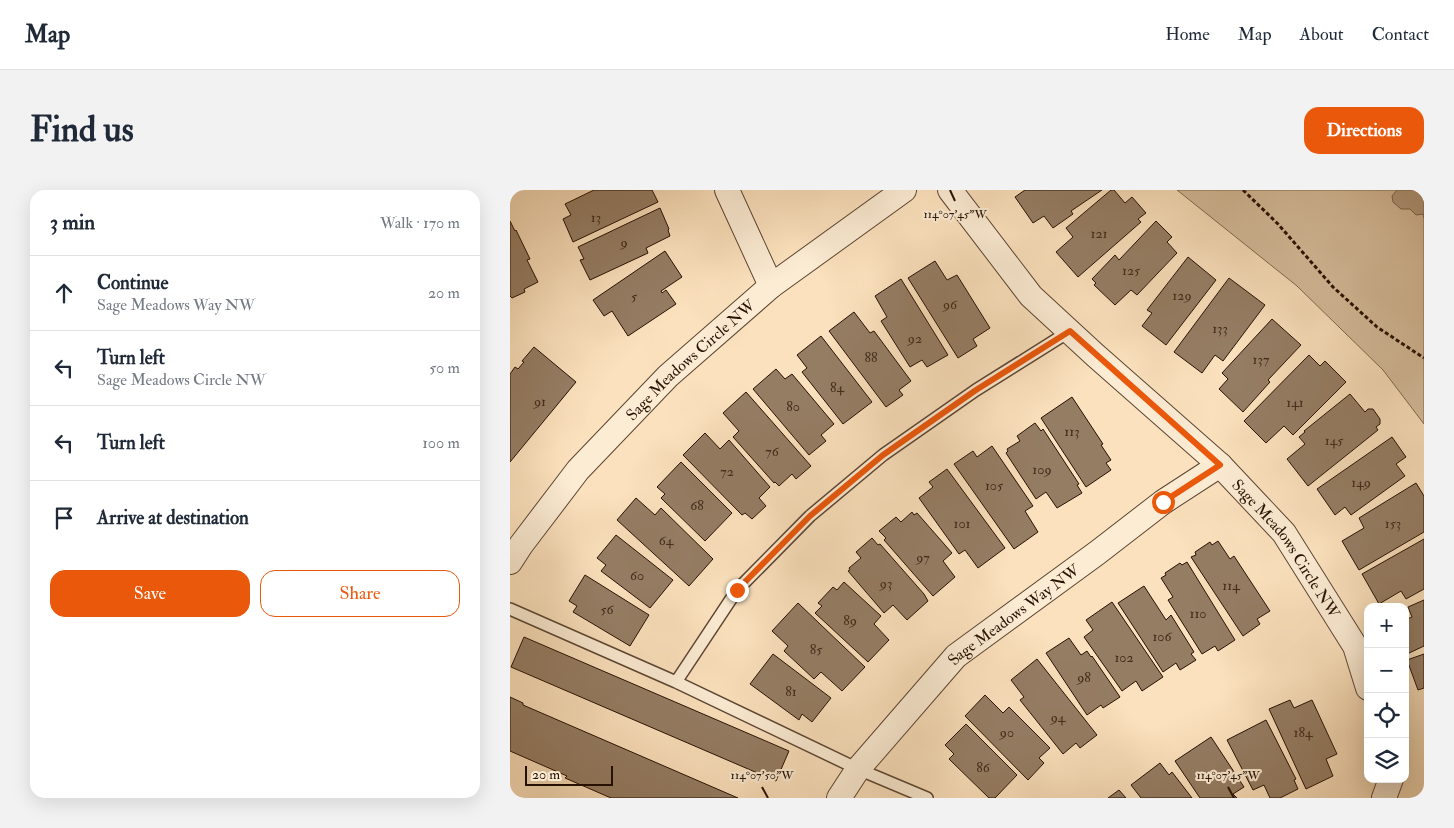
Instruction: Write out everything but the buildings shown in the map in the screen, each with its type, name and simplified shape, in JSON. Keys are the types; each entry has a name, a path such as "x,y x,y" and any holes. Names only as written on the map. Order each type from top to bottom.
{"street":[{"path":"727,190 771,286"},
{"name":"Sage Meadows Circle NW","path":"510,562 521,545 585,464 668,376 771,286 904,190"},
{"name":"Sage Meadows Circle NW","path":"950,190 1031,296 1220,465 1284,533 1355,646 1364,675"},
{"name":"Sage Meadows Way NW","path":"839,798 858,769 956,656 1097,553 1163,502 1220,465"},
{"path":"1384,798 1390,783"}],"lane":[{"path":"676,682 737,590 810,516 883,455 976,390 1070,331"},
{"path":"510,609 676,682 858,769 927,798"}],"path":[{"path":"1243,190 1278,224 1333,287 1376,327 1424,358"}],"shaded area":[{"path":"1177,190 1424,190 1424,424 1383,370 1297,286"},
{"path":"1397,190 1424,190 1424,218 1423,214 1416,215 1410,209 1401,209 1393,202 1392,196"}],"route":[{"path":"737,590 810,516 883,455 976,390 1070,331 1220,465 1163,502"}]}
